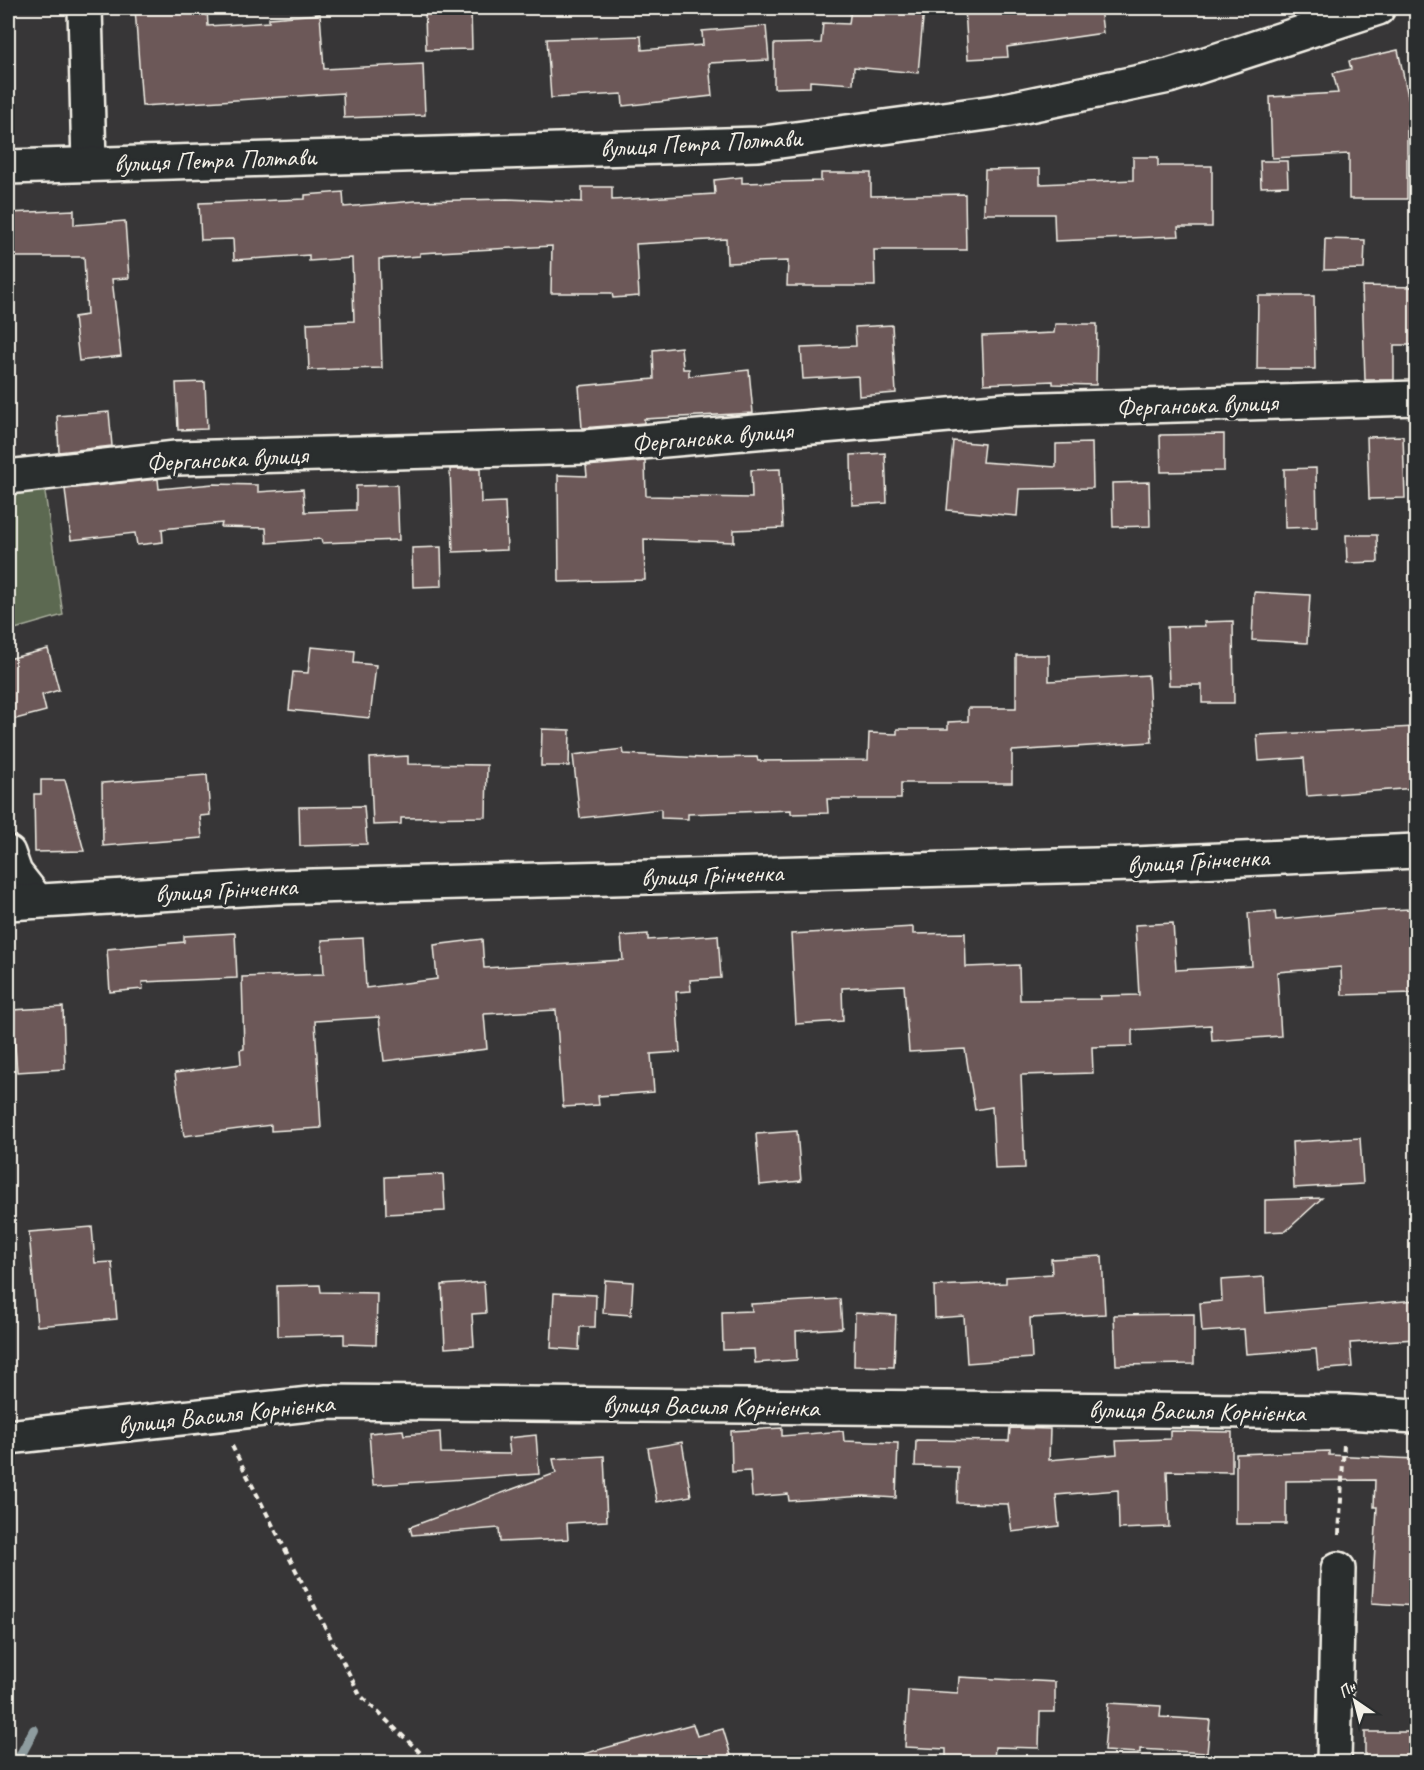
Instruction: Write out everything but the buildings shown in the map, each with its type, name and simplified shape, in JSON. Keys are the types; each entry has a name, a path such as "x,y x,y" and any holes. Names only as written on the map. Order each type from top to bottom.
{"street":[{"path":"86,8 89,164"},
{"name":"вулиця Петра Полтави","path":"8,167 758,144 995,112 1169,76 1378,8"},
{"name":"Ферганська вулиця","path":"8,477 176,458 585,447 1006,410 1416,398"},
{"name":"вулиця Грінченка","path":"22,902 277,887 1134,864 1416,851"},
{"path":"8,854 22,902"},
{"name":"вулиця Василя Корнієнка","path":"8,1437 327,1402 1346,1412 1416,1416"},
{"path":"1334,1762 1338,1569"}],"path":[{"path":"1338,1569 1346,1412"},
{"path":"215,1413 360,1695 430,1762"}],"green space":[{"path":"44,486 63,615 8,631 8,493"}],"waterway":[{"path":"17,1762 34,1730"}]}
